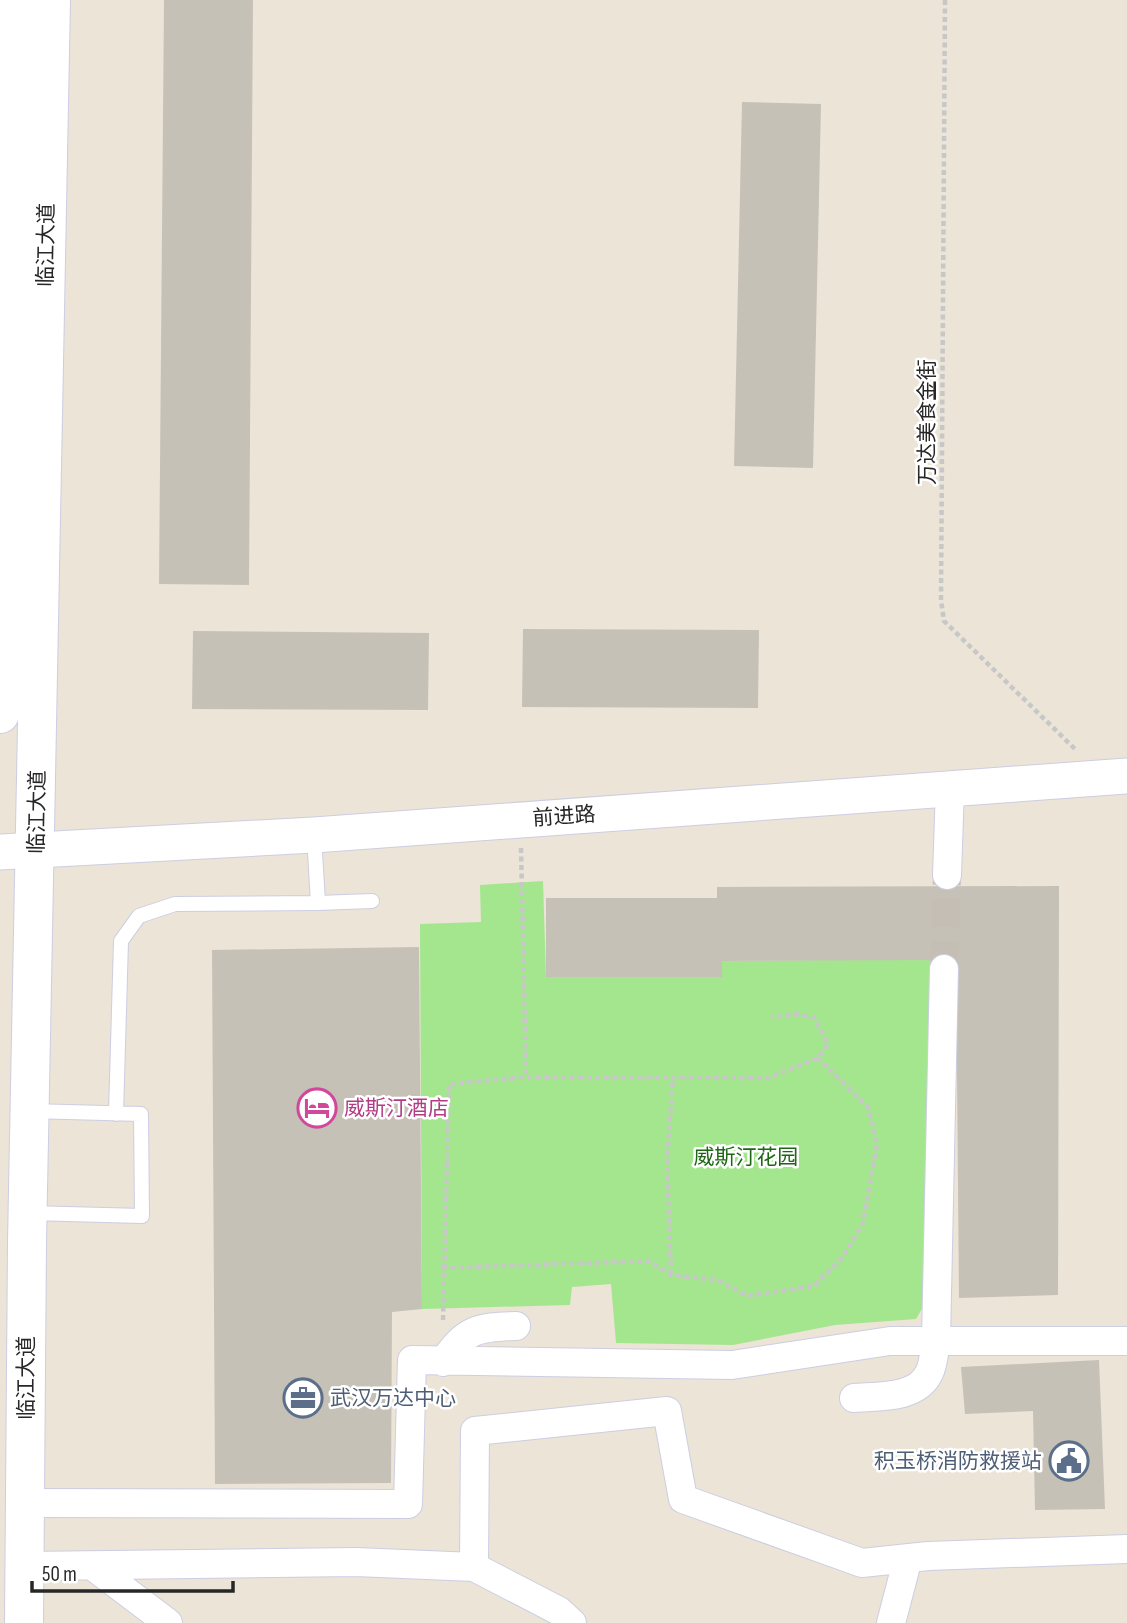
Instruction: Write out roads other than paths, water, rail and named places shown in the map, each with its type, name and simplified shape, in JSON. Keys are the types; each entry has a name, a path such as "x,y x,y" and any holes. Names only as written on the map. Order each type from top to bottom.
{"main road":[{"name":"临江大道","path":"0,714 14,0"},
{"name":"临江大道","path":"24,1623 30,1111 18,851 51,0"}],"street":[{"name":"前进路","path":"18,851 314,835 1115,776"},
{"path":"947,875 950,789"},
{"path":"854,1398 901,1393 917,1387 929,1373 936,1340 944,969"},
{"path":"443,1362 456,1343 481,1327 516,1326"},
{"path":"25,1503 408,1504 412,1360 732,1365 890,1341 1127,1341"},
{"path":"474,1567 475,1431 667,1411 684,1499 862,1563 908,1558 1127,1549"},
{"path":"891,1623 908,1558"},
{"path":"25,1566 356,1562 474,1567 559,1611 572,1623"},
{"path":"94,1567 167,1623"}],"lane":[{"path":"314,835 318,903"},
{"path":"116,1114 121,941 139,916 175,904 372,901"},
{"path":"27,1213 142,1216 141,1114 30,1111"}],"tunnel":[{"path":"944,969 947,875"}],"place":[{"name":"威斯汀酒店","path":"317,1108"},
{"name":"武汉万达中心","path":"303,1398"},
{"name":"积玉桥消防救援站","path":"1069,1461"}],"park label":[{"name":"威斯汀花园","path":"746,1157"}]}
